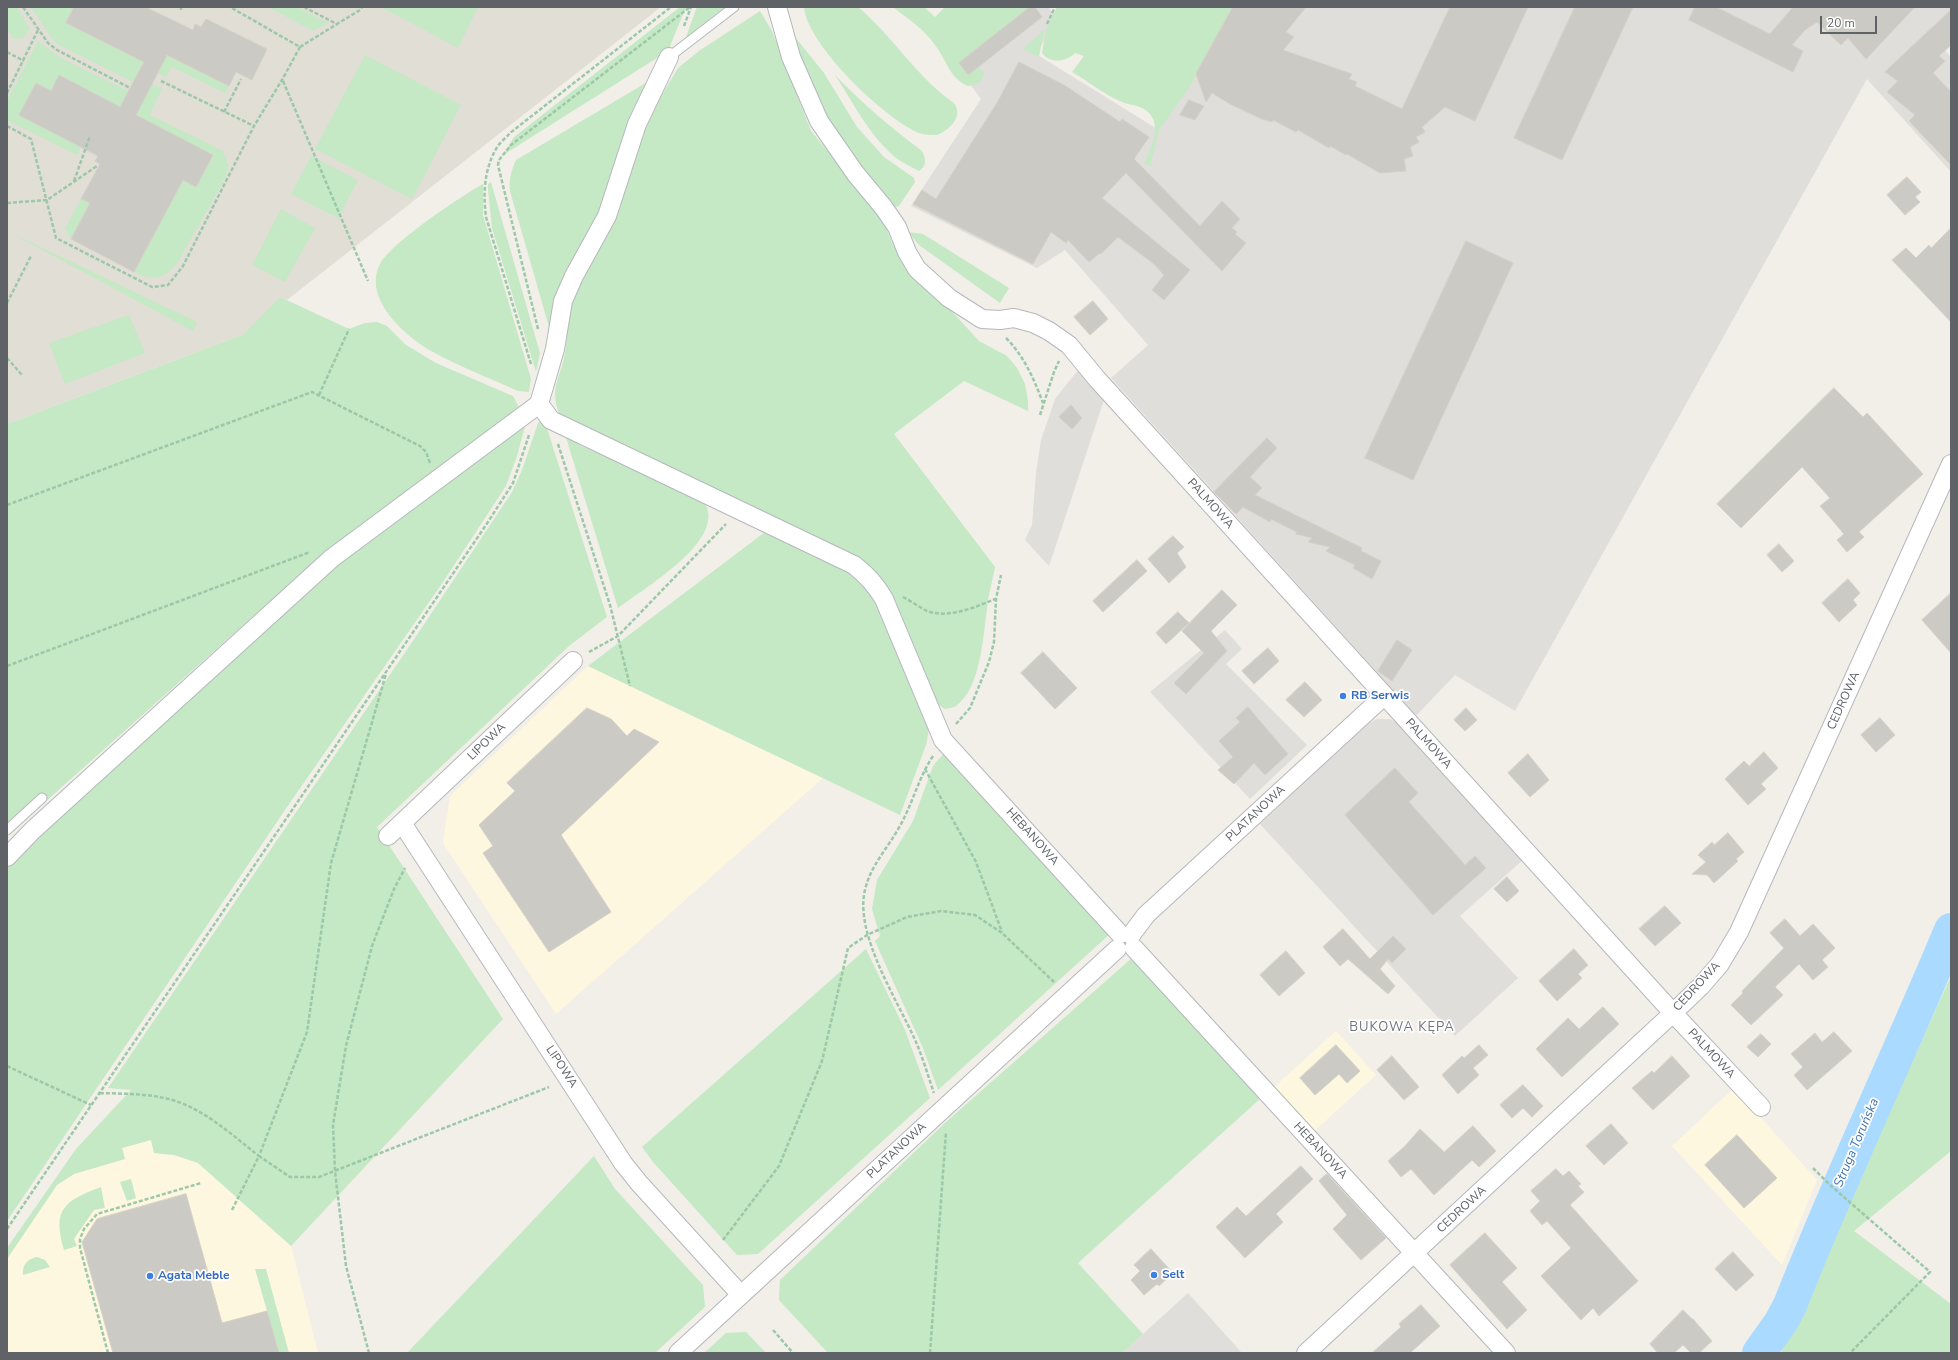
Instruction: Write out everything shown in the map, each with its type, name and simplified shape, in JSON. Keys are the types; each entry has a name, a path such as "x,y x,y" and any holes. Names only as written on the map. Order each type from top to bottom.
{"street":[{"path":"777,7 791,57 818,121 855,173 884,208 897,227 907,252 917,269 949,298 982,319"},
{"path":"7,857 33,830 332,558 539,404 555,349 563,302 574,276 607,216 637,124 669,57"},
{"name":"PALMOWA","path":"982,319 1000,320 1014,318 1033,323 1049,330 1068,345 1384,696 1673,1013 1761,1107"},
{"name":"HEBANOWA","path":"539,404 551,420 854,565 878,586 943,740 1126,942 1506,1353"},
{"name":"CEDROWA","path":"1306,1353 1673,1013 1701,986 1720,964 1739,932 1951,464"},
{"name":"LIPOWA","path":"388,836 573,661"},
{"name":"PLATANOWA","path":"678,1353 1126,942 1146,915 1384,696"},
{"name":"LIPOWA","path":"402,823 623,1162 639,1183 741,1295"}],"lane":[{"path":"669,57 734,7"},
{"path":"7,830 42,798"}],"path":[{"path":"23,7 48,43 57,50 130,88"},
{"path":"230,7 300,47"},
{"path":"304,7 337,24"},
{"path":"7,126 32,139 56,238 152,287 168,284 183,266 254,126 300,47 360,10 362,7"},
{"path":"532,367 486,217 484,198 487,173 496,149 510,133 671,7"},
{"path":"1048,24 1055,7"},
{"path":"7,93 38,30"},
{"path":"7,52 24,61"},
{"path":"224,112 241,79"},
{"path":"282,80 368,281"},
{"path":"161,81 254,126"},
{"path":"74,182 90,136"},
{"path":"7,202 47,200 97,166"},
{"path":"7,303 31,256"},
{"path":"982,319 999,330 1019,353 1036,383 1043,403"},
{"path":"318,394 350,329"},
{"path":"1040,415 1054,372 1068,345"},
{"path":"7,358 22,375"},
{"path":"7,505 312,392 420,446 426,452 430,463 427,469"},
{"path":"7,1229 486,525 513,483 531,431"},
{"path":"573,661 618,636 724,526 744,513"},
{"path":"7,666 314,550"},
{"path":"930,1353 947,1143 946,1122 917,1043 866,935 862,903 868,879 875,862 900,826 925,768 943,740 970,708 984,677 994,642 996,598 1001,575"},
{"path":"901,595 927,611 945,614 979,606 996,598"},
{"path":"618,636 630,686"},
{"path":"232,1210 259,1156 306,1032 331,863 387,671"},
{"path":"925,768 976,862 1002,933"},
{"path":"369,1353 346,1266 335,1171 333,1124 346,1046 372,946 394,889 405,868"},
{"path":"723,1240 779,1166 822,1060 848,948 866,935 907,917 941,911 975,915 1002,933 1068,995"},
{"path":"7,1066 91,1105"},
{"path":"100,1093 145,1094 185,1104 220,1125 259,1156 290,1177 319,1177 549,1087"},
{"path":"1813,1168 1830,1185 1930,1272 1850,1353"},
{"path":"108,1353 80,1248 80,1239 84,1229 97,1214 201,1183"},
{"path":"773,1330 793,1353"}],"shaded area":[{"path":"7,7 661,7 287,300 280,297 241,338 239,336 7,424"},
{"path":"1027,7 1048,7 1058,19 1036,54 1159,130 1228,7 1951,7 1951,10 1928,32 1951,57 1951,84 1949,85 1951,88 1951,172 1867,79 1515,711 1455,675 1414,718 1376,671 1111,378 1148,345 1065,250 1037,268 911,206 981,99 955,64"},
{"path":"1078,370 1104,400 1049,566 1025,540 1032,525 1036,472 1041,440 1055,399"},
{"path":"1225,630 1242,649 1226,664 1307,745 1250,799 1150,692"},
{"path":"588,666 823,778 556,1014 443,843 450,796"},
{"path":"1377,719 1390,719 1403,725 1524,859 1460,916 1518,978 1455,1036 1260,824 1366,725"},
{"path":"1336,1031 1376,1075 1313,1132 1273,1088"},
{"path":"1734,1088 1817,1180 1782,1265 1672,1146"},
{"path":"151,1140 154,1153 174,1155 198,1163 291,1246 318,1353 7,1353 7,1259 57,1185 74,1174 125,1159 122,1148"},
{"path":"1188,1293 1242,1353 1122,1353 1143,1334"}],"green space":[{"path":"7,7 17,7 30,29 23,38 14,39 7,30"},
{"path":"31,7 73,8 66,23 127,54 151,47 133,82 59,45 53,40"},
{"path":"268,7 296,7 328,23 313,31"},
{"path":"381,7 478,7 458,48"},
{"path":"680,7 686,7 668,51 503,155 514,137"},
{"path":"697,7 725,7 686,37"},
{"path":"804,7 858,7 871,18 916,69 940,93 954,103 957,108 957,113 954,122 942,133 937,135 926,135 904,125 887,113 850,79 818,41 808,23"},
{"path":"893,7 924,7 935,17 944,8 943,7 1030,7 959,63 968,75 979,67 984,73 979,82 968,86 957,79 953,74 931,39 916,24"},
{"path":"1057,7 1232,7 1189,88 1159,130 1150,166 1144,164 1153,142 1155,127 1154,120 1150,114 1141,107 1114,98 1072,72 1084,56 1075,53 1063,60 1054,60 1045,57 1042,53 1046,30"},
{"path":"760,11 772,31 811,131 857,186 885,225 893,245 921,282 935,293 979,341 1007,356 1017,368 1025,384 1028,411 964,381 894,434 995,567 988,598 982,647 976,675 964,698 953,707 945,709 937,704 884,585 561,418 557,408 555,392 565,353 571,301 643,126 678,68 699,51"},
{"path":"1044,30 1039,57 1023,49"},
{"path":"791,32 824,73 857,127 884,157 914,178 915,182 899,206 895,207 890,204 851,155 831,126 812,87"},
{"path":"38,41 61,58 128,91 120,107 59,75 51,91 36,83 20,115 81,147 77,155 7,120 7,101"},
{"path":"167,55 229,86 225,93 172,67 166,77 158,73"},
{"path":"365,55 461,105 412,199 315,149"},
{"path":"835,75 877,115 922,151 925,165 922,169 919,171 899,160 889,152 871,132"},
{"path":"649,81 607,194 549,327 510,191 510,179 514,164 516,160"},
{"path":"152,84 162,88 150,115 223,151 229,166 224,180 178,262 168,272 153,278 134,272 183,180 196,187 213,156 136,115"},
{"path":"311,156 358,180 338,218 291,194"},
{"path":"491,182 540,353 536,372 492,228 488,190 488,184"},
{"path":"101,183 71,239 65,229 88,185"},
{"path":"483,184 483,215 531,379 529,392 518,391 454,363 422,345 411,337 390,316 382,303 377,290 376,277 380,264 398,244 427,221"},
{"path":"281,209 315,228 285,282 252,265"},
{"path":"7,231 197,322 193,331"},
{"path":"908,232 923,234 1009,288 1000,303 919,245"},
{"path":"280,297 349,329 365,323 377,322 387,326 406,345 436,363 513,396 520,409 326,551 7,836 7,424 239,336 241,337"},
{"path":"129,315 145,353 65,384 49,343"},
{"path":"542,420 545,422 607,617 569,646 377,827 503,1019 291,1246 198,1163 174,1155 154,1153 151,1140 122,1148 125,1159 74,1174 57,1185 7,1259 7,1248 76,1149 131,1090 108,1088 419,632 512,492 522,470 538,423"},
{"path":"526,423 517,456 506,486 443,582 285,810 7,1221 7,864 333,562"},
{"path":"565,434 581,446 700,497 707,508 708,522 702,536 691,550 661,578 618,608"},
{"path":"765,532 848,568 874,593 930,725 926,745 900,815 588,666"},
{"path":"945,752 1111,933 938,1090 923,1048 875,941 880,936 872,909 877,880 913,821 933,766"},
{"path":"866,949 905,1030 930,1098 758,1254 737,1255 653,1162 642,1147"},
{"path":"1133,957 1261,1098 1078,1263 1143,1334 1122,1353 828,1353 779,1300 780,1280 946,1122"},
{"path":"1951,976 1951,1151 1854,1231 1951,1304 1951,1353 1781,1353"},
{"path":"594,1156 615,1189 703,1285 705,1307 655,1353 407,1353"},
{"path":"131,1179 136,1198 127,1201 120,1182"},
{"path":"101,1187 105,1208 94,1210 74,1239 77,1246 64,1250 60,1225 64,1208 78,1197"},
{"path":"37,1257 45,1260 50,1267 23,1275 24,1265 30,1259"},
{"path":"255,1269 266,1269 289,1353 279,1353"},
{"path":"746,1332 766,1353 704,1353 726,1333"}],"building":[{"path":"74,7 145,7 193,30 195,24 201,27 206,19 267,49 252,80 236,72 229,86 167,55 136,115 213,155 196,187 183,180 134,272 71,239 90,203 81,199 100,164 95,161 98,156 19,115 36,83 51,91 59,75 120,107 144,62 66,23"},
{"path":"1030,7 1035,7 1042,17 968,75 959,63"},
{"path":"1233,7 1306,7 1286,32 1294,37 1283,50 1352,74 1349,79 1357,82 1355,86 1402,109 1450,7 1528,7 1475,121 1445,107 1422,127 1425,132 1416,137 1419,142 1410,147 1413,156 1404,159 1406,171 1380,173 1347,154 1346,155 1330,146 1329,148 1298,130 1296,132 1273,120 1272,122 1262,119 1230,104 1212,93 1206,102 1196,74"},
{"path":"1575,7 1633,7 1562,160 1514,138"},
{"path":"1695,7 1716,7 1770,34 1793,7 1915,7 1866,59 1848,38 1841,45 1817,22 1805,30 1792,45 1803,51 1793,72 1689,20"},
{"path":"1951,10 1951,45 1939,56 1945,61 1933,73 1951,92 1951,165 1909,121 1915,115 1887,92 1898,81 1885,72"},
{"path":"1019,62 1064,85 1120,122 1122,119 1149,137 1134,159 1200,226 1222,201 1240,219 1232,228 1237,232 1235,234 1246,243 1222,271 1126,173 1102,198 1190,270 1164,300 1152,290 1164,275 1154,264 1118,237 1101,254 1100,253 1089,262 1068,240 1066,243 1051,232 1033,264 913,204 922,190 936,199 997,103"},
{"path":"1189,100 1204,106 1195,120 1180,115"},
{"path":"1907,177 1921,192 1915,197 1920,202 1905,215 1887,195"},
{"path":"1951,228 1951,322 1892,260 1906,248 1916,258 1929,245 1931,248"},
{"path":"1466,241 1513,263 1413,480 1365,458"},
{"path":"1093,301 1108,319 1090,335 1074,317"},
{"path":"1834,388 1863,417 1867,413 1923,474 1859,532 1864,537 1847,552 1837,540 1844,534 1820,506 1830,498 1802,467 1741,528 1717,504"},
{"path":"1071,405 1082,418 1072,429 1059,417"},
{"path":"1267,438 1277,448 1250,477 1262,488 1255,495 1362,548 1361,551 1381,561 1372,579 1353,568 1355,565 1326,551 1330,547 1308,542 1312,538 1296,534 1297,532 1271,519 1270,522 1243,507 1236,514 1214,492"},
{"path":"1173,536 1184,547 1177,553 1186,567 1169,583 1148,559"},
{"path":"1779,544 1794,561 1782,572 1767,555"},
{"path":"1137,560 1147,571 1103,612 1093,601"},
{"path":"1848,579 1860,593 1853,600 1857,605 1839,622 1822,603"},
{"path":"1222,590 1237,605 1211,631 1227,651 1186,694 1174,683 1204,653 1182,631"},
{"path":"1951,593 1951,653 1922,620"},
{"path":"1178,612 1189,623 1166,644 1156,633"},
{"path":"1397,640 1412,650 1392,681 1378,671"},
{"path":"1268,648 1279,661 1254,684 1242,671"},
{"path":"1043,652 1077,688 1055,709 1021,673"},
{"path":"1305,682 1322,700 1304,717 1286,700"},
{"path":"1248,707 1288,754 1265,775 1254,763 1234,784 1218,770 1233,757 1219,741 1240,722 1236,718"},
{"path":"587,708 611,719 627,736 634,729 659,742 561,835 611,912 549,952 483,853 493,846 479,825 515,791 507,783"},
{"path":"1466,708 1477,720 1465,731 1454,720"},
{"path":"1880,718 1895,735 1876,752 1861,735"},
{"path":"1764,752 1778,768 1761,784 1766,789 1748,805 1725,779 1744,761 1749,766"},
{"path":"1528,754 1549,780 1530,797 1508,773"},
{"path":"1395,768 1418,793 1409,802 1465,865 1475,856 1486,868 1433,915 1345,815"},
{"path":"1728,833 1744,852 1736,859 1738,861 1714,883 1707,875 1692,874 1706,862 1698,855 1712,842 1714,845"},
{"path":"1507,877 1519,891 1507,902 1494,889"},
{"path":"1665,906 1681,923 1655,946 1639,929"},
{"path":"1785,919 1800,936 1813,924 1835,948 1822,960 1828,967 1813,980 1799,964 1775,987 1783,995 1751,1025 1731,1005 1743,993 1742,991 1784,948 1770,933"},
{"path":"1343,929 1370,959 1393,936 1406,949 1392,963 1388,959 1380,969 1395,986 1388,994 1348,959 1340,966 1323,947"},
{"path":"1574,949 1588,965 1578,974 1582,978 1557,1001 1539,981"},
{"path":"1286,951 1305,973 1279,996 1260,975"},
{"path":"1603,1007 1619,1024 1562,1077 1536,1049 1568,1018 1579,1029"},
{"path":"1834,1032 1852,1051 1807,1090 1794,1075 1803,1067 1791,1054 1815,1033 1822,1042"},
{"path":"1761,1034 1771,1044 1758,1057 1747,1047"},
{"path":"1336,1045 1360,1071 1347,1083 1339,1074 1315,1095 1300,1078"},
{"path":"1479,1045 1488,1055 1473,1068 1479,1075 1458,1094 1442,1075 1462,1056 1464,1058"},
{"path":"1392,1056 1419,1087 1404,1100 1377,1070"},
{"path":"1672,1056 1690,1076 1653,1110 1632,1088 1652,1071 1654,1073"},
{"path":"1523,1085 1543,1106 1532,1117 1523,1108 1512,1118 1500,1105"},
{"path":"1611,1124 1628,1143 1604,1165 1586,1146"},
{"path":"1473,1126 1496,1151 1479,1167 1472,1160 1434,1195 1411,1169 1401,1177 1388,1161 1405,1146 1420,1129 1444,1152"},
{"path":"1737,1135 1777,1178 1744,1208 1705,1165"},
{"path":"1301,1166 1313,1179 1276,1214 1283,1222 1245,1258 1216,1227 1237,1207 1246,1216"},
{"path":"1556,1169 1563,1176 1569,1171 1581,1184 1578,1186 1584,1192 1570,1205 1638,1281 1599,1316 1593,1308 1581,1320 1541,1276 1571,1248 1547,1221 1542,1225 1530,1211 1540,1201 1531,1191"},
{"path":"1327,1174 1386,1238 1361,1260 1333,1229 1347,1215 1319,1181"},
{"name":"Agata Meble","path":"186,1194 222,1323 267,1311 279,1353 113,1353 82,1242 97,1219"},
{"path":"1485,1233 1517,1268 1502,1282 1527,1310 1507,1329 1450,1265"},
{"path":"1151,1249 1173,1273 1159,1286 1157,1284 1144,1295 1131,1280 1140,1271 1134,1265"},
{"path":"1733,1252 1754,1275 1736,1291 1715,1269"},
{"path":"1421,1305 1440,1326 1410,1353 1372,1353 1401,1327 1399,1324"},
{"path":"1683,1310 1712,1341 1699,1353 1691,1353 1683,1345 1674,1353 1658,1353 1650,1344"}],"waterway":[{"name":"Struga Toruńska","path":"1759,1353 1781,1322 1790,1305 1829,1210 1951,930"}],"place":[{"name":"RB Serwis","path":"1343,696"},
{"name":"Selt","path":"1154,1275"},
{"name":"Agata Meble","path":"150,1276"}],"district":[{"name":"BUKOWA KĘPA","path":"1402,1028"}]}
